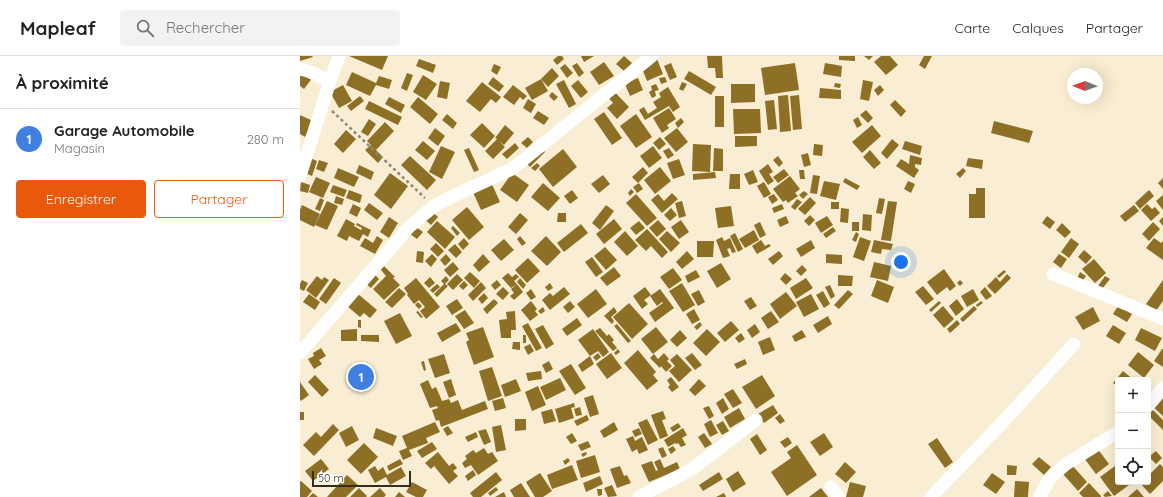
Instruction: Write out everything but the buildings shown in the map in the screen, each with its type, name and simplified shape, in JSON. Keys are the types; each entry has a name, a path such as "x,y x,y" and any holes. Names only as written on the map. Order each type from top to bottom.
{"street":[{"path":"300,176 339,56"},
{"path":"300,353 409,227 434,206 512,169 652,56"},
{"path":"300,69 330,81"},
{"path":"1053,274 1163,320"},
{"path":"931,497 1002,424 1074,344"},
{"path":"1151,402 1163,388"},
{"path":"639,497 692,469 756,420"},
{"path":"1040,497 1049,479 1066,464 1115,434"}],"path":[{"path":"323,102 434,206"}],"place":[{"name":"Garage Automobile","path":"361,377"}]}
